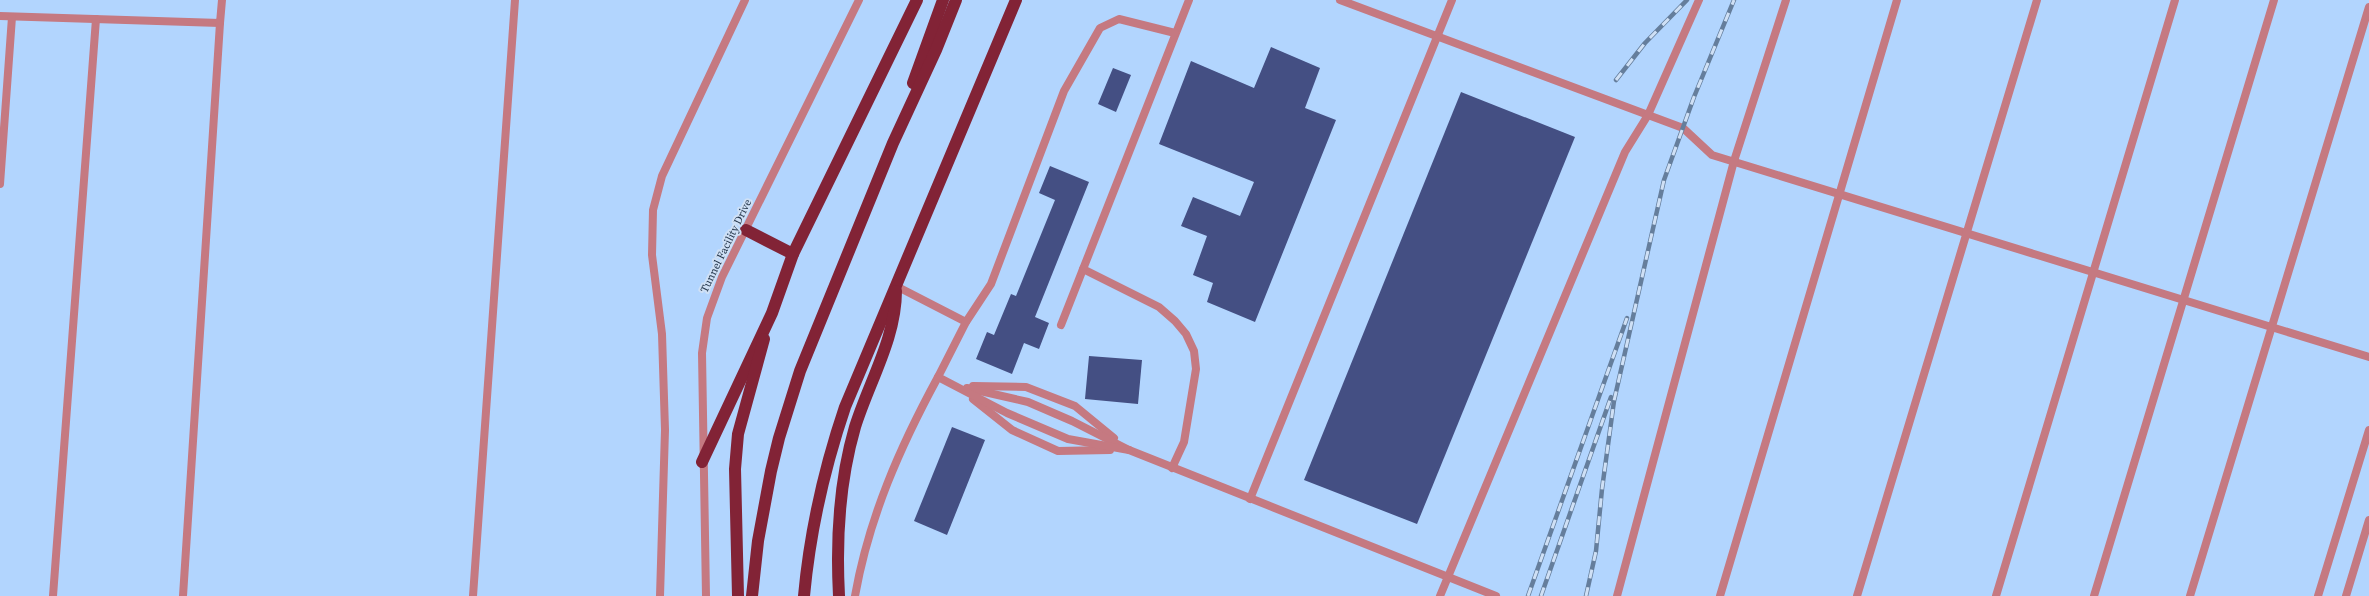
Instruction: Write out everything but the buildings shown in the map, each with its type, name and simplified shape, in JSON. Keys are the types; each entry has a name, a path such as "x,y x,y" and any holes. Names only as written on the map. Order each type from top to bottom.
{"highway":[{"path":"738,596 735,469 738,434 772,313 793,254 917,0"},
{"path":"893,143 943,0"},
{"path":"752,596 764,506 779,438 789,404 813,339 893,143 936,50 956,0"},
{"path":"804,596 816,511 835,437 856,378 1016,0"},
{"path":"746,230 793,254"},
{"path":"839,596 840,513 848,461 864,398 894,321 896,286"},
{"path":"702,462 772,313"}],"street":[{"path":"183,596 222,0"},
{"path":"473,596 515,0"},
{"path":"660,596 665,430 662,334 652,255 653,210 662,176 745,0"},
{"name":"Tunnel Facility Drive","path":"706,596 701,378 704,333 715,292 859,0"},
{"path":"1061,325 1189,0"},
{"path":"1340,0 1683,128 1712,155 2369,358"},
{"path":"1250,499 1452,0"},
{"path":"1440,596 1625,152 1648,115 1699,0"},
{"path":"1617,596 1734,161 1786,0"},
{"path":"1720,596 1897,0"},
{"path":"1857,596 2037,0"},
{"path":"1996,596 2175,0"},
{"path":"2094,596 2274,0"},
{"path":"2190,596 2369,8"},
{"path":"0,16 220,23"},
{"path":"0,184 12,16"},
{"path":"53,596 96,19"},
{"path":"855,596 860,567 885,486 910,427 966,322 991,284 1064,91 1100,28 1119,19 1176,34"},
{"path":"1083,269 1159,307 1179,325 1186,334 1194,351 1196,369 1184,442 1172,468"},
{"path":"896,286 966,322"},
{"path":"938,377 1007,413 1068,439 1129,450"},
{"path":"956,386 1028,402 1072,421 1129,450 1172,468 1496,596"},
{"path":"956,386 1012,430 1058,451 1129,450"},
{"path":"956,386 1026,387 1075,406 1129,450"},
{"path":"2318,596 2369,430"},
{"path":"2346,596 2369,520"}],"railway":[{"path":"1616,80 1645,43 1687,0"},
{"path":"1586,596 1596,551 1602,489 1614,401 1664,180 1694,97 1734,0"},
{"path":"1528,596 1627,318"},
{"path":"1541,596 1611,397"}]}
